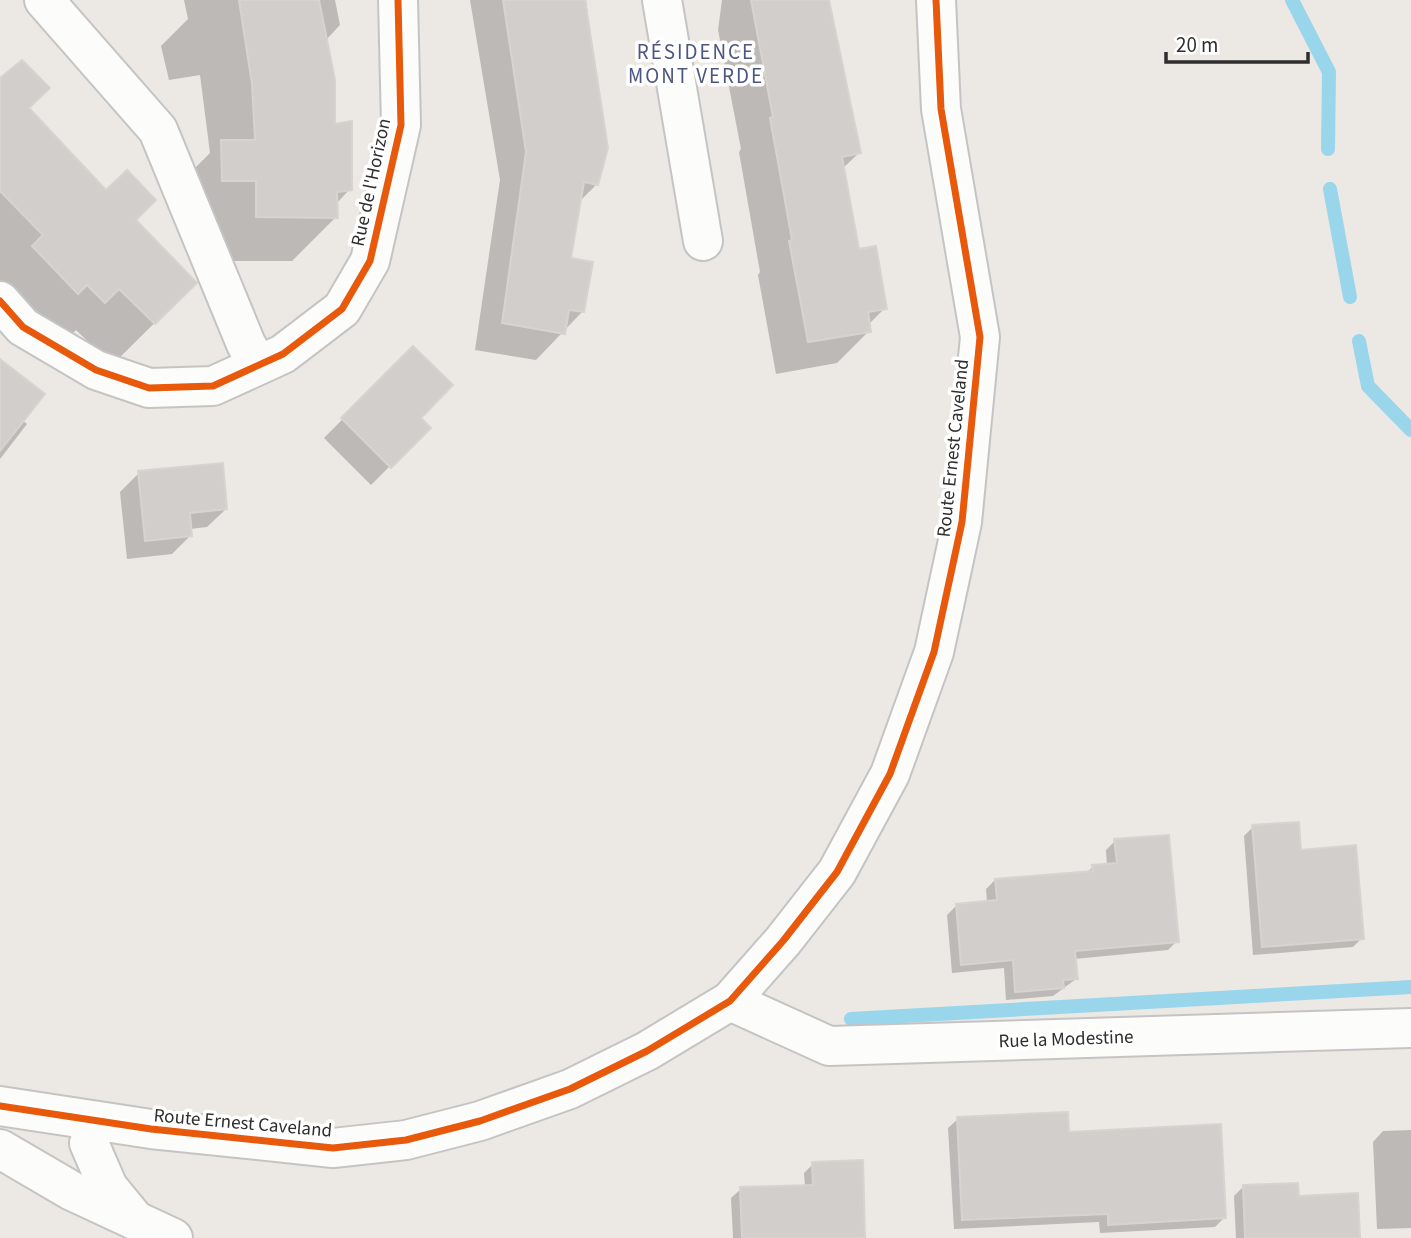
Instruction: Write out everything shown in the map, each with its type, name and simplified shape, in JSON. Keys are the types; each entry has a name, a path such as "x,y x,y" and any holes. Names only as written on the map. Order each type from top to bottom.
{"street":[{"path":"44,0 158,130 246,344 258,365"},
{"name":"Rue de l'Horizon","path":"0,301 23,327 96,370 149,388 213,386 283,354 342,309 370,261 401,125 398,0"},
{"path":"662,0 703,241"},
{"name":"Route Ernest Caveland","path":"14,1109 151,1129 333,1148 405,1140 480,1122 570,1089 648,1051 730,1001 783,941 837,872 890,774 934,652 962,522 980,337 941,109 936,0"},
{"name":"Rue la Modestine","path":"730,1001 830,1046 1411,1028"},
{"path":"14,1109 14,1157 72,1191 173,1238"},
{"path":"97,1122 89,1143 113,1195 136,1221"},
{"path":"100,1167 114,1153 151,1129"}],"building":[{"path":"239,0 319,0 335,80 335,124 352,121 352,190 337,192 338,218 256,217 256,181 222,181 221,140 255,140 252,84"},
{"path":"503,0 585,0 608,148 598,185 584,182 571,258 593,262 584,312 569,310 565,334 502,323 526,152"},
{"path":"751,0 829,0 861,153 842,157 859,249 876,246 887,309 868,312 871,332 808,342 789,241 792,240 770,118 773,117"},
{"path":"22,60 50,88 29,108 106,190 127,170 156,200 136,220 197,283 155,324 119,289 105,303 87,285 78,294 32,246 43,235 0,191 0,78"},
{"path":"413,346 453,385 421,418 431,428 391,468 341,418"},
{"path":"0,359 45,394 0,451"},
{"path":"223,463 227,509 190,513 192,536 145,541 138,471"},
{"path":"1299,822 1301,850 1356,845 1364,939 1262,947 1252,825"},
{"path":"1169,835 1179,942 1075,951 1078,979 1063,980 1064,988 1015,992 1013,960 961,965 956,904 997,900 995,879 1093,871 1092,865 1117,863 1114,839"},
{"path":"1068,1112 1069,1132 1221,1124 1226,1218 1108,1225 1108,1214 962,1220 957,1117"},
{"path":"863,1160 865,1238 742,1238 740,1187 813,1185 812,1162"},
{"path":"1298,1183 1299,1196 1358,1193 1360,1238 1245,1238 1243,1185"}],"waterway":[{"path":"1292,0 1329,72 1328,149"},
{"path":"1330,189 1350,297"},
{"path":"1359,341 1368,386 1411,430"},
{"path":"851,1019 1411,987"}],"cycle path":[{"path":"0,301 23,327 96,370 149,388 213,386 283,354 342,309 370,261 401,125 398,0"},
{"path":"0,1106 151,1129 333,1148 406,1140 480,1121 570,1089 647,1051 730,1001 783,941 837,872 890,774 934,652 962,522 980,337 941,109 936,0"}],"district":[{"name":"RÉSIDENCE MONT VERDE","path":"696,64"}]}
